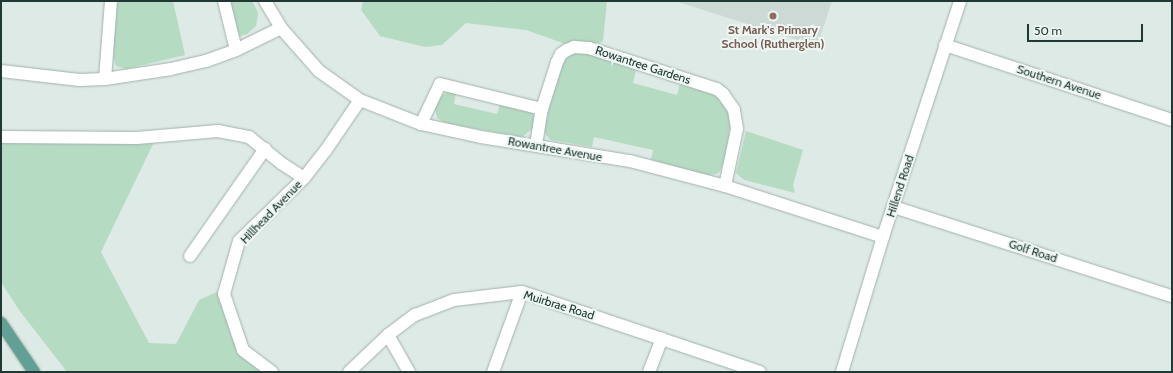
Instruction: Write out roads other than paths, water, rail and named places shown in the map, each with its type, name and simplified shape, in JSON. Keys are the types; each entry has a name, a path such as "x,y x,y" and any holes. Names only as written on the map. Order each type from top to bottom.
{"main road":[{"path":"1,323 34,372"}],"street":[{"path":"105,79 111,1"},
{"path":"224,1 236,50"},
{"name":"Rowantree Avenue","path":"265,1 281,28 319,71 360,100 421,124 481,137 630,161 725,186 883,237"},
{"name":"Hillend Road","path":"842,372 883,237 960,1"},
{"path":"1,71 79,80 105,79 171,69 206,61 236,50 281,28"},
{"name":"Southern Avenue","path":"945,45 1172,120"},
{"name":"Rowantree Gardens","path":"536,145 542,109 561,54 574,47 589,48 717,89 731,104 737,129 725,186"},
{"path":"421,124 440,84 542,109"},
{"name":"Hillhead Avenue","path":"272,372 243,350 224,294 239,241 304,178 326,150 360,100"},
{"path":"1,137 137,138 218,131 249,137 304,178"},
{"path":"190,256 265,149"},
{"name":"Golf Road","path":"894,207 1172,296"},
{"path":"493,372 522,292"},
{"name":"Muirbrae Road","path":"349,372 388,335 415,315 454,300 522,292 760,372"},
{"path":"388,335 409,372"},
{"path":"649,372 662,338"}],"place":[{"name":"St Mark's Primary School (Rutherglen)","path":"773,16"}]}
